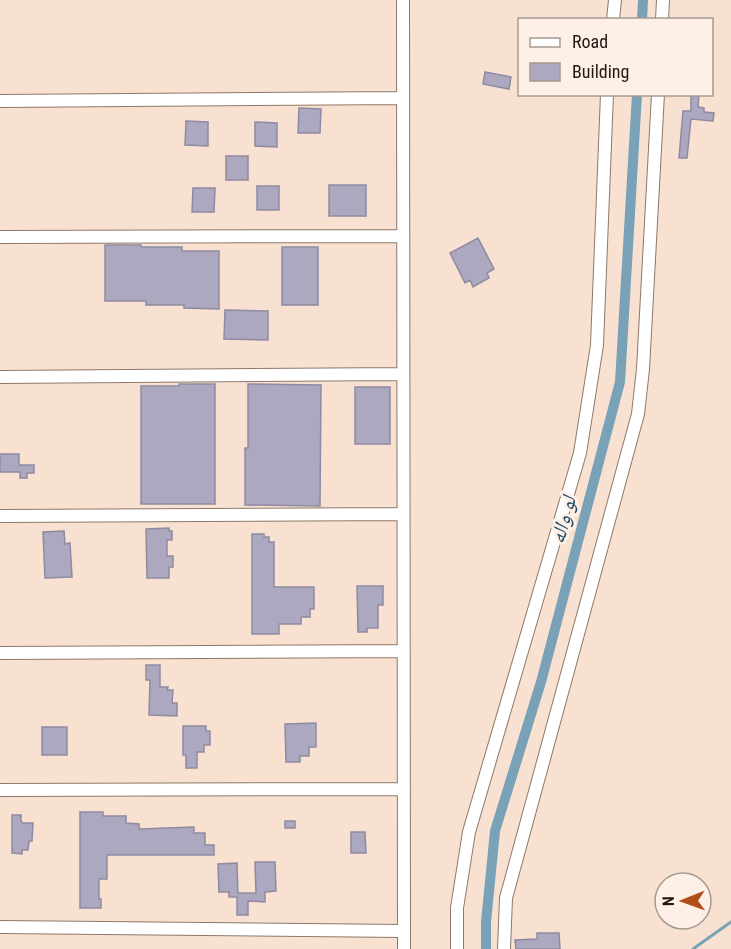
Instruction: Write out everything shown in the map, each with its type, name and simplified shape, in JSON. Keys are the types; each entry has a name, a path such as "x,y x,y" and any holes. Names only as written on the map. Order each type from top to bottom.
{"street":[{"path":"403,0 404,949"},
{"path":"613,18 615,0"},
{"path":"662,18 663,0"},
{"path":"458,949 457,908 469,832 580,453 597,345 608,96"},
{"path":"504,949 506,898 638,414 643,369 658,96"},
{"path":"0,101 403,98"},
{"path":"0,237 403,236"},
{"path":"0,377 403,374"},
{"path":"0,516 403,514"},
{"path":"0,653 403,651"},
{"path":"0,790 404,789"},
{"path":"0,927 404,931"}],"building":[{"path":"485,72 511,77 509,89 483,84"},
{"path":"691,96 699,96 698,107 704,108 704,112 714,113 713,121 691,119 687,158 679,158 683,111 691,111"},
{"path":"299,108 321,109 320,133 298,133"},
{"path":"186,121 208,122 208,146 185,145"},
{"path":"255,122 277,123 277,147 255,146"},
{"path":"226,156 248,156 248,180 226,180"},
{"path":"329,185 366,185 366,216 329,216"},
{"path":"257,186 279,186 279,210 257,210"},
{"path":"193,188 215,188 214,212 192,212"},
{"path":"478,238 494,269 487,273 489,278 473,287 470,280 465,283 450,253"},
{"path":"105,245 182,247 182,251 219,251 219,309 184,308 184,305 146,305 146,301 105,301"},
{"path":"282,247 318,247 318,305 282,305"},
{"path":"225,310 268,311 268,340 224,339"},
{"path":"179,384 215,384 215,504 141,504 141,386 179,386"},
{"path":"248,384 321,385 320,506 245,505"},
{"path":"355,387 390,387 390,444 355,444"},
{"path":"0,454 19,454 19,465 34,465 34,473 27,473 27,478 20,478 20,472 0,472"},
{"path":"169,528 169,531 172,531 172,540 167,540 167,556 173,556 173,567 169,567 169,578 147,578 146,529"},
{"path":"64,531 65,544 70,543 72,577 45,578 43,532"},
{"path":"252,534 264,534 264,537 269,537 269,542 274,542 274,587 314,587 314,609 310,609 310,617 301,617 301,624 279,624 279,634 252,634"},
{"path":"357,586 383,586 383,605 378,605 378,628 367,628 367,632 358,632"},
{"path":"146,665 160,665 160,687 173,690 172,703 177,703 177,716 149,715 150,680 146,680"},
{"path":"316,723 316,747 309,747 309,756 300,756 300,762 286,762 285,724"},
{"path":"183,726 206,726 206,731 210,731 210,745 204,745 204,752 197,752 197,768 186,768 186,755 183,755"},
{"path":"42,727 67,727 67,755 42,755"},
{"path":"80,812 103,812 103,816 126,816 126,823 139,824 139,829 194,827 194,833 205,833 205,845 214,845 214,855 107,855 107,879 99,879 101,908 80,908"},
{"path":"12,815 21,815 23,823 33,823 32,841 29,841 28,850 22,850 22,854 12,853"},
{"path":"285,821 295,821 295,828 285,828"},
{"path":"351,832 365,832 366,853 351,853"},
{"path":"255,862 275,862 276,891 265,892 265,902 248,901 248,915 237,915 237,897 229,897 229,892 219,892 218,864 237,863 238,893 256,893"},
{"path":"537,933 559,933 560,949 516,949 515,940 537,939"}],"waterway":[{"name":"لو واله","path":"642,18 643,0"},
{"name":"لو واله","path":"486,949 486,922 495,831 541,682 620,382 637,96"},
{"path":"693,949 731,922"}]}
